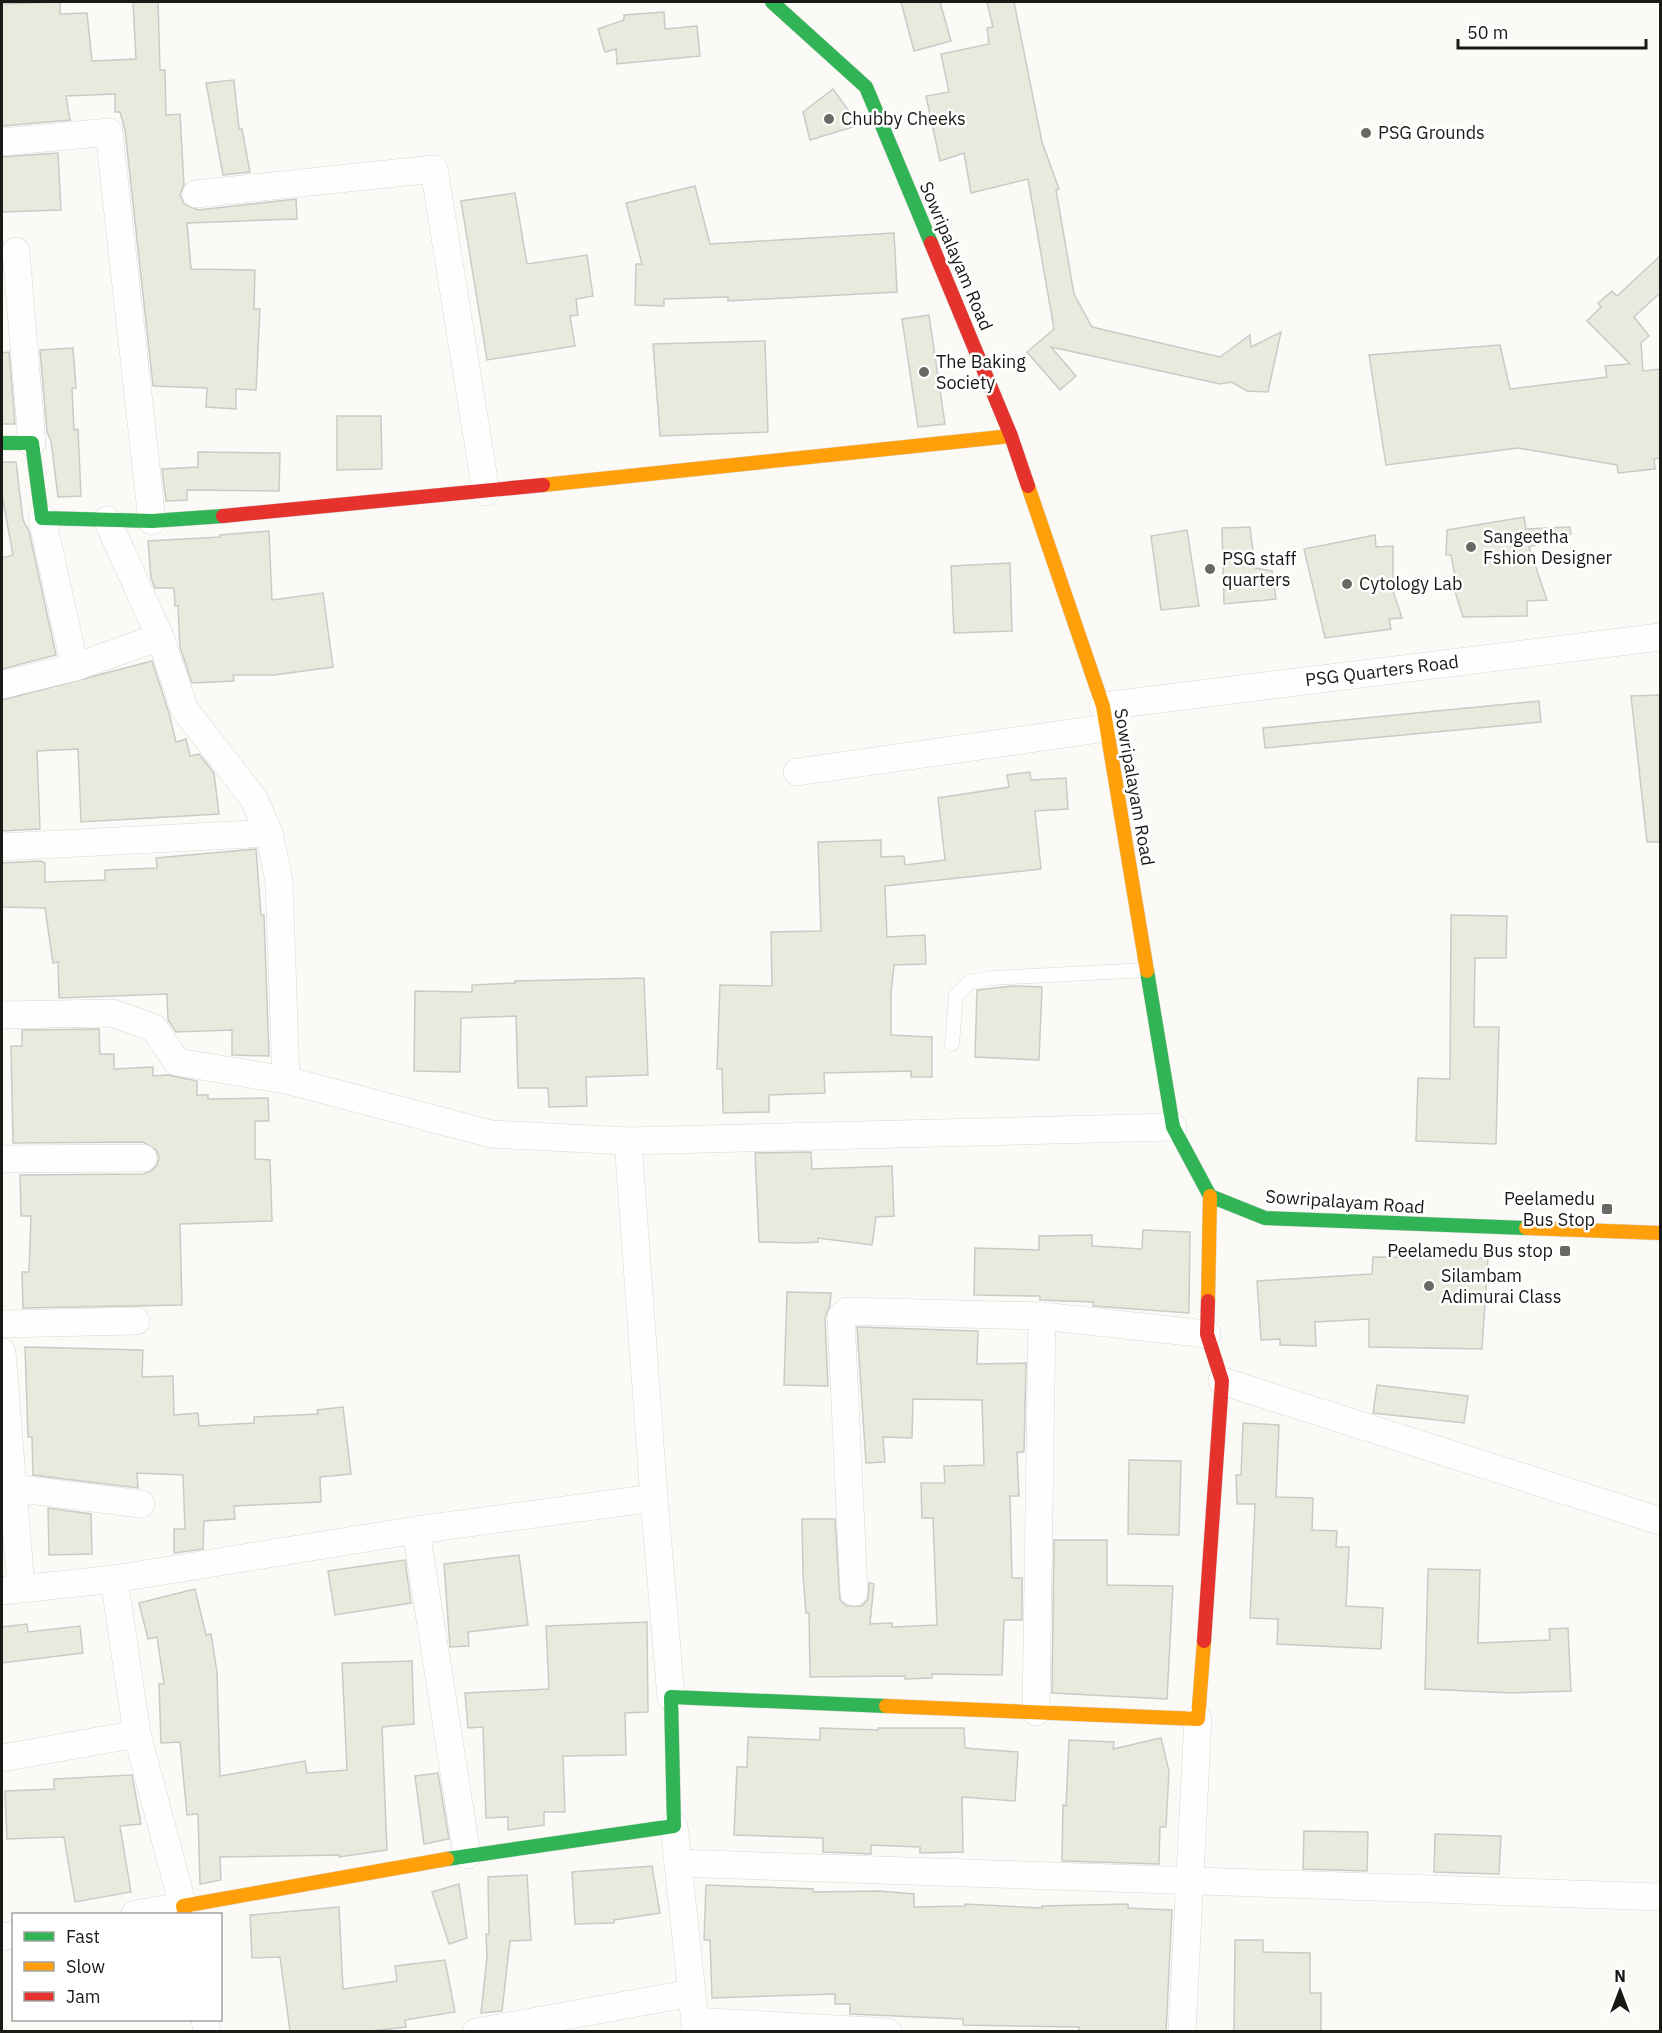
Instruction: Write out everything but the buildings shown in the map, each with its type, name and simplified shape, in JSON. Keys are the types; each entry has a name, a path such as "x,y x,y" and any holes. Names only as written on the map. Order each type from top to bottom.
{"street":[{"name":"Sowripalayam Road","path":"772,2 866,87 1011,436 1105,717 1173,1127 1210,1197 1265,1218 1660,1233"},
{"path":"2,142 109,132 152,521"},
{"path":"195,194 434,169 486,492"},
{"path":"16,251 32,443 42,518 75,667"},
{"path":"42,518 152,521 325,508 1011,436"},
{"path":"2,443 32,443"},
{"path":"107,520 160,637 185,710 254,799 269,833 279,881 286,1080"},
{"path":"2,685 75,667 160,637"},
{"name":"PSG Quarters Road","path":"797,772 1105,717 1660,637"},
{"path":"2,847 269,833"},
{"path":"2,1015 112,1013 154,1028 177,1062 286,1080 491,1134 628,1141 1173,1127"},
{"path":"628,1141 671,1697 674,1826 695,2026 888,2031"},
{"path":"2,1159 143,1158"},
{"path":"1182,2031 1198,1719 1222,1381 1207,1334 1210,1197"},
{"path":"854,1592 841,1317 847,1311 1042,1316 1207,1334"},
{"path":"1036,1712 1042,1316"},
{"path":"2,1324 136,1321"},
{"path":"2,1352 13,1488 11,1589 114,1579 416,1530 654,1498"},
{"path":"1222,1381 1660,1521"},
{"path":"13,1488 141,1504"},
{"path":"416,1530 467,1855"},
{"path":"114,1579 137,1734 184,1910"},
{"path":"671,1697 1198,1719"},
{"path":"2,1758 137,1734"},
{"path":"147,1913 184,1910 467,1855 674,1826"},
{"path":"678,1863 1660,1897"},
{"path":"476,2031 692,1993"}],"lane":[{"path":"952,1044 956,995 970,982 1015,976 1147,970"}],"traffic: fast":[{"path":"772,2 866,87 931,243"},
{"path":"2,443 32,443 42,518 152,521 223,516"},
{"path":"1147,971 1173,1127 1210,1196 1265,1218 1526,1228"},
{"path":"447,1859 674,1826 671,1697 886,1706"}],"traffic: slow":[{"path":"543,485 1011,436"},
{"path":"1028,486 1103,706 1147,971"},
{"path":"1208,1301 1210,1196"},
{"path":"1526,1228 1660,1233"},
{"path":"886,1706 1198,1719 1204,1641"},
{"path":"185,1913 183,1906 447,1859"}],"traffic: jam":[{"path":"931,243 1011,436 1028,486"},
{"path":"223,516 543,485"},
{"path":"1204,1641 1222,1381 1207,1334 1208,1301"}],"place":[{"name":"Chubby Cheeks","path":"829,119"},
{"name":"PSG Grounds","path":"1366,133"},
{"name":"The Baking Society","path":"924,372"},
{"name":"Sangeetha Fshion Designer","path":"1471,547"},
{"name":"PSG staff quarters","path":"1210,569"},
{"name":"Cytology Lab","path":"1347,584"},
{"name":"Peelamedu Bus Stop","path":"1607,1209"},
{"name":"Peelamedu Bus stop","path":"1565,1251"},
{"name":"Silambam Adimurai Class","path":"1429,1286"}]}
